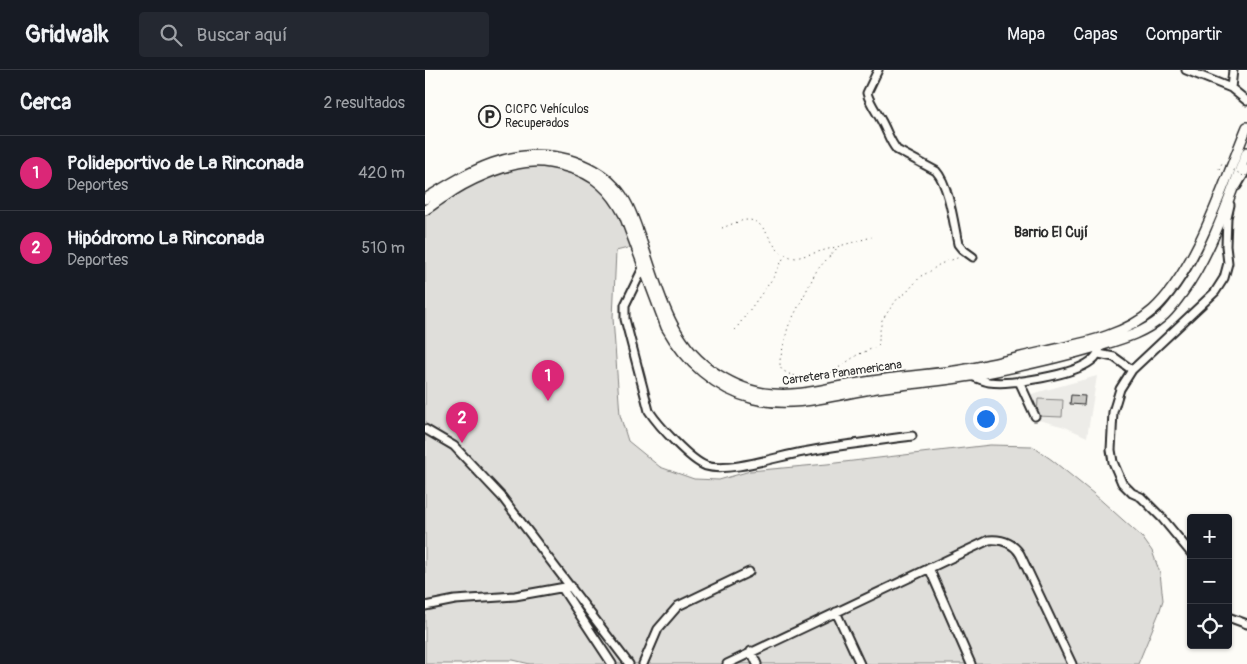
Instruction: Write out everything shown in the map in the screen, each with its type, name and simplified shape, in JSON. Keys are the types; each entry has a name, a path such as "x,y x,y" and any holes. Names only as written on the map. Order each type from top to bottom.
{"main road":[{"name":"Carretera Panamericana","path":"425,199 485,166 511,157 530,154 546,155 574,161 589,168 615,186 624,198 631,212 673,326 696,358 714,372 744,388 771,394 802,393 887,379 966,369 1083,343 1104,337 1136,323 1160,304 1190,260 1207,226 1247,127"},
{"name":"Carretera Panamericana","path":"425,210 444,196 485,174 503,168 532,162 557,164 586,174 610,191 624,215 665,327 682,352 709,378 753,398 786,402 807,401 869,390 971,376 1100,349 1149,327 1160,320 1175,303 1207,251 1246,157"}],"street":[{"path":"878,70 867,93 868,99 897,150 936,171 939,175 945,186 958,244 973,257"},
{"path":"1186,70 1231,88 1247,101"},
{"path":"1231,88 1233,70"},
{"path":"1187,548 1162,518 1141,497 1132,493 1122,483 1113,462 1111,450 1113,412 1120,390 1132,370 1215,292 1224,278 1228,264 1226,246 1227,218 1233,195 1247,169"},
{"path":"643,268 625,305 625,319 649,411 657,423 695,460 705,466 717,468 771,460 801,452 912,436"},
{"path":"971,376 988,382 1019,381 1073,370 1092,360 1100,349 1132,370"},
{"path":"1019,381 1035,416"},
{"path":"425,429 455,446 502,496 629,664"},
{"path":"727,664 989,540 998,539 1016,548 1072,664"},
{"path":"929,568 971,664"},
{"path":"643,664 658,629 678,606 749,572"},
{"path":"425,606 455,600 515,596 571,586"},
{"path":"562,588 612,664"},
{"path":"836,612 860,664"},
{"path":"1232,618 1247,624"},
{"path":"751,651 757,664"}],"path":[{"path":"1219,169 1222,163 1245,177 1247,174"},
{"path":"722,228 750,220 758,223 778,249 796,258 871,237"},
{"path":"814,379 809,380 789,374 780,367 780,360 789,327 817,270 839,246"},
{"path":"735,330 768,285 785,254"},
{"path":"831,373 857,355 879,344 882,320 898,298 906,293 921,276 940,264 957,257 973,257"}],"shaded area":[{"path":"557,164 610,191 636,246 616,251 613,318 620,415 628,441 660,467 694,479 719,480 750,471 990,445 1032,446 1094,494 1142,537 1152,551 1160,573 1163,600 1138,664 530,664 513,660 487,660 464,664 425,664 425,210 503,168"},
{"path":"1097,376 1087,437 1065,427 1031,418 1024,396"},
{"path":"1038,399 1063,400 1062,417 1037,416"}],"building":[{"path":"1071,395 1085,396 1084,405 1070,404"}],"place":[{"name":"CICPC Vehículos Recuperados","path":"489,116"},
{"name":"Polideportivo de La Rinconada","path":"548,401"},
{"name":"Hipódromo La Rinconada","path":"462,443"}],"district":[{"name":"Barrio El Cují","path":"1051,232"}]}
